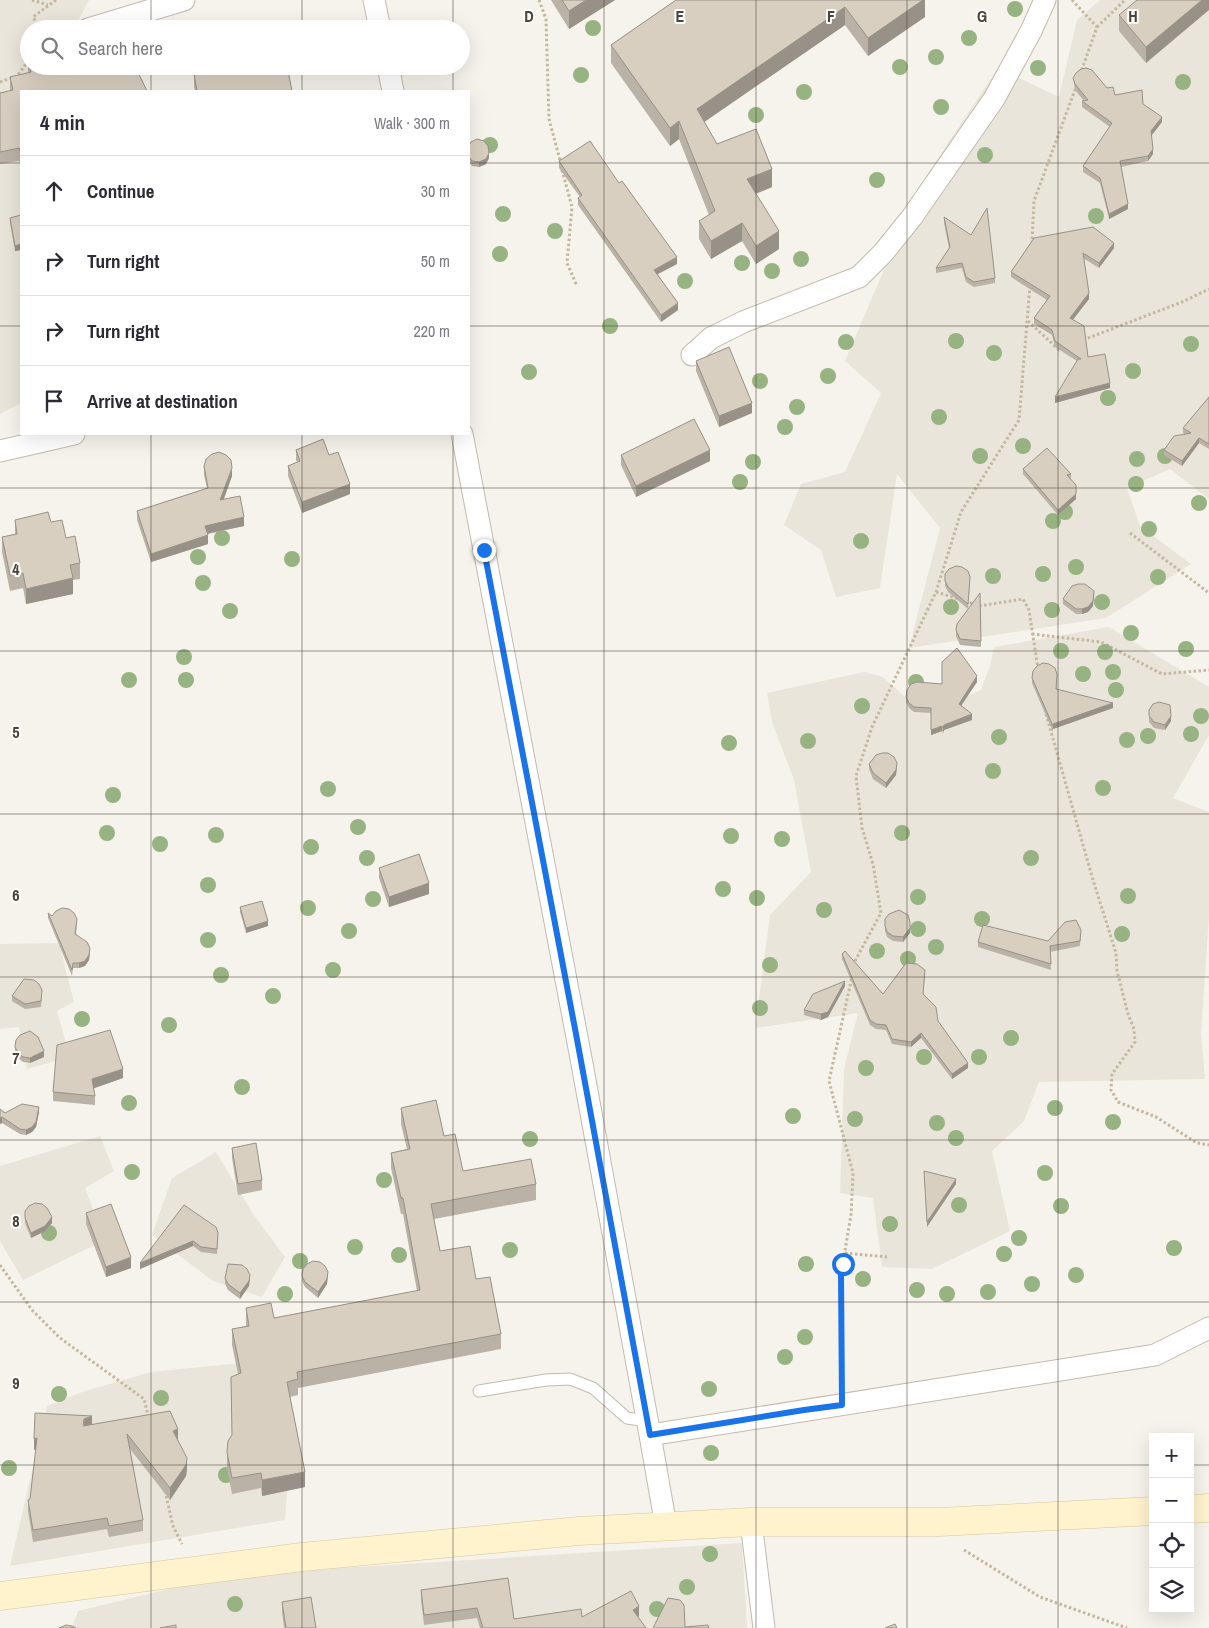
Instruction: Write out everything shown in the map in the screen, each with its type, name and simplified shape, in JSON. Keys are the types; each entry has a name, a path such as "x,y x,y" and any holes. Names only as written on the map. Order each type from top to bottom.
{"street":[{"path":"118,20 184,0"},
{"path":"374,0 378,20"},
{"path":"692,355 711,338 743,322 859,276 883,253 912,217 994,99 1031,31 1045,0"},
{"path":"390,75 393,90"},
{"path":"0,451 70,435"},
{"path":"462,435 578,1044 666,1526"},
{"path":"649,1428 842,1405 1155,1355 1209,1328"},
{"path":"1194,1509 1209,1508"},
{"path":"0,1596 302,1557 578,1531 751,1522 939,1522 1149,1511"},
{"path":"751,1522 764,1628"}],"lane":[{"path":"479,1392 546,1380 570,1379 593,1388 627,1418 649,1428"}],"path":[{"path":"32,0 49,5"},
{"path":"36,20 34,17 56,0"},
{"path":"538,0 546,19 549,119 572,206 567,263 577,286"},
{"path":"1072,0 1097,28"},
{"path":"1081,73 1097,28 1125,0"},
{"path":"0,82 17,76 20,72"},
{"path":"1032,251 1034,202 1077,82"},
{"path":"842,1405 841,1274 851,1215 852,1173 829,1080 856,959 881,913 873,864 862,828 856,776 872,727 936,592 961,512 1019,420 1030,281"},
{"path":"1076,343 1182,302 1209,289"},
{"path":"1028,320 1059,350 1067,346"},
{"path":"1130,533 1209,593"},
{"path":"936,592 979,606 1023,599 1029,610 1038,672"},
{"path":"1032,634 1101,642 1162,674 1209,670"},
{"path":"1044,710 1055,742 1093,880 1116,952 1117,972 1134,1029 1134,1042 1112,1074 1111,1090 1118,1102 1156,1117 1197,1143 1209,1145"},
{"path":"845,1253 887,1257"},
{"path":"0,1265 32,1310 60,1338 144,1399 150,1424"},
{"path":"165,1488 173,1526 193,1570"},
{"path":"939,1522 965,1551 1040,1597 1127,1628"}],"shaded area":[{"path":"0,0 89,0 79,20 20,20 20,75 56,75 20,90 20,404 0,414"},
{"path":"1100,0 1209,0 1209,499 1170,469 1127,488 1140,526 1191,564 1106,618 909,648 940,528 897,474 880,588 836,597 821,550 784,525 801,484 845,472 881,393 845,361 883,272 910,200 998,68 1059,97 1077,20"},
{"path":"1109,627 1209,687 1209,735 1173,798 1209,812 1209,916 1201,1034 1205,1079 1039,1082 1024,1121 992,1151 1010,1231 932,1269 882,1267 873,1198 840,1193 844,1069 858,1013 755,1028 770,915 811,872 794,780 772,722 767,693 864,672 883,677 914,705 963,698 981,690 990,666 994,647"},
{"path":"59,943 74,1002 57,1011 70,1057 27,1069 19,1027 0,1029 0,944"},
{"path":"100,1136 114,1171 85,1188 105,1240 23,1280 0,1241 0,1166"},
{"path":"216,1152 253,1214 285,1257 262,1297 213,1281 152,1235 172,1178"},
{"path":"260,1361 287,1491 285,1520 10,1566 47,1406 82,1392 151,1372"},
{"path":"742,1543 747,1628 72,1628 78,1611 206,1580 341,1568"}],"building":[{"path":"562,0 586,0 569,11"},
{"path":"676,0 923,0 868,38 845,7 697,109 717,144 756,129 772,169 747,179 779,231 756,246 742,223 711,241 699,221 715,211 679,121 670,128 611,45"},
{"path":"1137,0 1202,0 1146,47 1119,15"},
{"path":"1081,69 1092,70 1107,88 1113,87 1115,95 1142,90 1143,104 1162,117 1151,131 1153,149 1148,156 1120,161 1128,204 1109,214 1100,178 1083,166 1112,123 1082,101 1088,100 1075,84 1073,78"},
{"path":"20,75 139,75 147,90 20,90 20,151 19,148 0,152 0,93 13,90 10,77"},
{"path":"194,75 289,75 292,90 197,90"},
{"path":"477,139 484,141 488,146 489,153 486,159 479,162 472,161 470,158 471,142"},
{"path":"590,141 619,183 622,181 677,257 654,270 678,303 661,315 578,198 582,195 559,161"},
{"path":"987,208 995,278 974,282 966,277 962,263 936,268 950,247 944,217 971,235"},
{"path":"20,215 20,244 15,246 10,218"},
{"path":"1093,227 1114,243 1099,263 1083,253 1089,293 1070,318 1084,326 1088,357 1105,354 1110,383 1055,397 1078,359 1081,359 1055,341 1052,330 1034,318 1050,296 1011,272 1034,238"},
{"path":"729,347 752,403 719,416 696,361"},
{"path":"1209,397 1209,444 1199,438 1182,461 1164,450 1174,436 1191,433 1183,428"},
{"path":"694,419 710,450 636,486 621,455"},
{"path":"323,439 329,455 338,452 350,484 302,502 288,466 300,461 296,450"},
{"path":"1047,448 1071,474 1067,475 1076,485 1076,494 1058,510 1023,469"},
{"path":"219,452 231,460 232,468 220,500 240,496 244,517 205,526 208,535 151,554 137,511 208,488 204,466 206,459 212,454"},
{"path":"48,512 51,522 62,520 66,538 75,536 80,563 70,565 73,578 26,589 23,573 10,575 2,537 17,534 15,520"},
{"path":"956,566 968,571 970,577 968,604 948,587 945,581 945,574 949,569"},
{"path":"1085,584 1094,591 1093,601 1088,607 1082,609 1076,609 1063,599 1072,586"},
{"path":"980,593 981,641 960,639 956,630 957,624"},
{"path":"957,648 977,676 959,704 972,714 944,725 943,728 942,726 931,730 931,708 914,707 906,697 907,690 911,684 917,682 942,684 942,662"},
{"path":"1043,663 1055,668 1057,674 1056,689 1113,703 1053,724 1053,726 1032,678 1033,671"},
{"path":"1159,702 1170,705 1171,716 1165,725 1154,722 1149,716 1149,710 1153,704"},
{"path":"888,753 894,757 897,763 896,770 886,783 873,773 869,764 876,755"},
{"path":"419,854 429,883 389,897 379,868"},
{"path":"262,901 268,921 246,928 240,907"},
{"path":"62,908 69,909 74,913 77,919 75,934 87,942 90,948 89,955 85,961 73,963 72,970 48,913 52,916"},
{"path":"899,910 908,915 910,922 910,928 903,937 893,936 887,932 885,926 885,919 889,914"},
{"path":"1076,920 1081,930 1080,941 1050,946 1051,964 978,942 983,925 1048,941 1065,922"},
{"path":"845,951 883,994 906,963 917,964 925,970 923,994 936,1007 938,1021 968,1063 952,1074 921,1033 911,1042 892,1039 886,1025 876,1024 870,1020 842,954"},
{"path":"24,979 34,980 39,984 42,990 41,1001 25,1004 12,996"},
{"path":"845,981 828,1012 821,1014 804,1010 813,994"},
{"path":"110,1030 123,1069 92,1079 95,1096 53,1092 57,1045"},
{"path":"30,1031 38,1037 44,1051 30,1058 23,1057 15,1047 16,1040 20,1035"},
{"path":"436,1100 444,1136 455,1134 463,1171 531,1159 536,1184 431,1204 440,1251 470,1246 476,1279 490,1277 501,1334 297,1372 298,1379 287,1382 305,1472 262,1480 261,1473 232,1478 227,1452 228,1441 232,1435 231,1377 241,1373 232,1329 249,1326 246,1308 271,1303 274,1318 420,1290 403,1198 401,1198 391,1153 410,1149 401,1108"},
{"path":"22,1104 39,1107 36,1122 26,1130 20,1129 2,1117 0,1118 0,1109 5,1113"},
{"path":"256,1143 262,1180 238,1184 232,1148"},
{"path":"924,1171 956,1179 927,1222"},
{"path":"35,1203 42,1204 47,1208 52,1217 45,1226 31,1233 25,1218 25,1211"},
{"path":"111,1204 131,1257 106,1267 86,1213"},
{"path":"184,1205 216,1227 218,1233 217,1249 201,1247 193,1241 140,1263"},
{"path":"313,1261 320,1262 328,1272 327,1279 318,1292 305,1282 302,1276 303,1269"},
{"path":"228,1264 242,1265 250,1275 249,1281 240,1293 228,1284 225,1278"},
{"path":"170,1411 178,1429 173,1431 187,1458 186,1465 170,1488 127,1434 143,1520 109,1526 107,1518 33,1530 28,1500 30,1499 37,1438 34,1439 35,1413 92,1416 84,1419 83,1426"},
{"path":"508,1578 514,1619 581,1609 582,1617 631,1591 639,1606 633,1610 646,1628 483,1628 477,1608 424,1615 421,1590"},
{"path":"311,1597 316,1628 286,1628 282,1602"},
{"path":"668,1598 680,1600 684,1605 685,1627 708,1625 709,1628 653,1628"},
{"path":"895,1624 897,1628 885,1628"},
{"path":"66,1625 72,1626 76,1628 59,1628"},
{"path":"176,1625 176,1628 160,1628"}],"route":[{"path":"484,550 650,1435 842,1405 841,1274 843,1264"}]}
